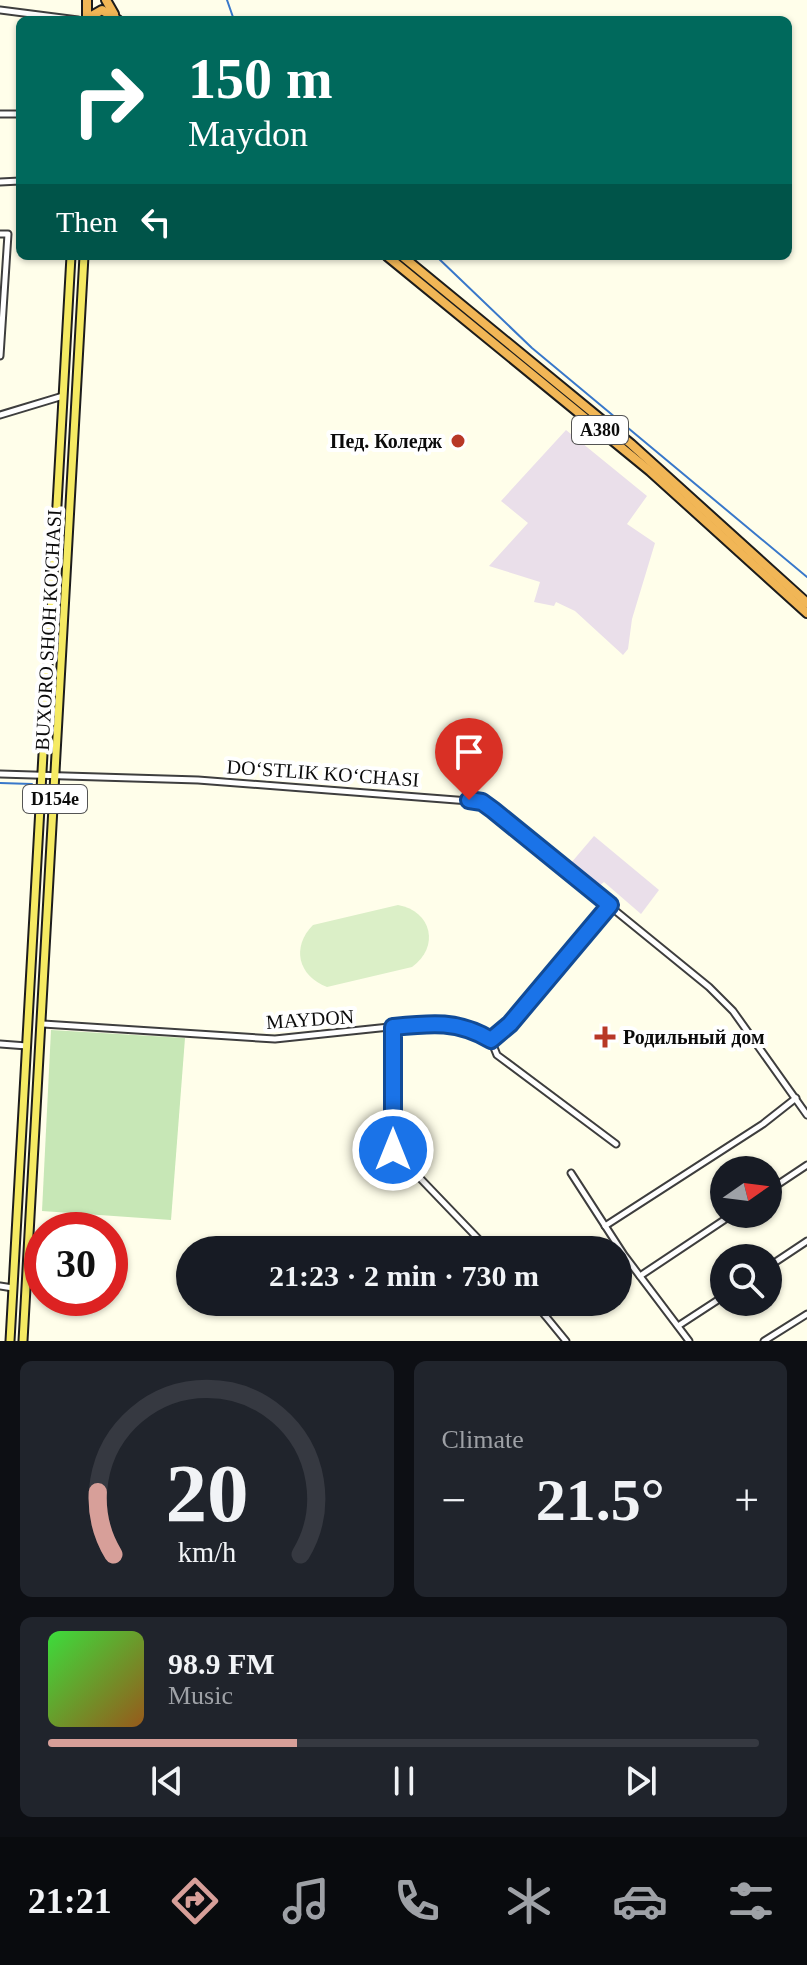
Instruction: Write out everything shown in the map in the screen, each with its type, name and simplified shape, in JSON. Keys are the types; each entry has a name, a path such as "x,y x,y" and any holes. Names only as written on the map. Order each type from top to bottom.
{"highway":[{"path":"89,16 100,10 113,16"},
{"name":"A380","path":"392,260 650,471 807,613"},
{"name":"A380","path":"407,260 643,454 807,603"}],"main road":[{"name":"BUXORO SHOH KO'CHASI","path":"10,1341 71,260"},
{"name":"BUXORO SHOH KO'CHASI","path":"32,1212 84,260"},
{"path":"29,1024 43,1024"},
{"path":"18,1230 24,1230"},
{"name":"BUXORO SHOH KO'CHASI","path":"26,1340 27,1316"}],"street":[{"path":"0,10 56,16"},
{"path":"0,234 8,234 0,356"},
{"path":"0,415 63,396"},
{"name":"DO‘STLIK KO‘CHASI","path":"0,774 198,780 482,802 610,905 733,1011 807,1115"},
{"path":"610,905 510,1024 491,1040 497,1055 616,1144"},
{"name":"MAYDON","path":"43,1024 275,1039 437,1022 460,1024 491,1040"},
{"path":"393,1027 393,1150 476,1236"},
{"path":"0,1044 28,1046"},
{"path":"605,1226 763,1124 796,1098"},
{"path":"782,1182 807,1165"},
{"path":"571,1173 612,1236"},
{"path":"640,1276 712,1228"},
{"path":"782,1258 807,1241"},
{"path":"632,1266 689,1341"},
{"path":"0,1286 14,1289"},
{"path":"678,1326 710,1305"},
{"path":"764,1341 807,1314"},
{"path":"546,1316 566,1341"}],"shaded area":[{"path":"566,430 647,496 627,524 655,543 632,619 628,649 623,655 575,611 556,602 554,606 534,602 540,582 489,566 528,523 501,501"},
{"path":"594,836 659,890 641,914 604,882 599,886 571,863"}],"green space":[{"path":"398,905 418,914 428,931 426,950 412,967 327,987 309,976 300,951 313,925"},
{"path":"51,1030 185,1038 171,1220 128,1217 128,1212 42,1211"}],"waterway":[{"path":"227,0 233,16"},
{"path":"440,260 532,348 807,577"},
{"path":"0,783 32,784"}],"place":[{"name":"Пед. Коледж","path":"458,441"},
{"name":"Родильный дом","path":"605,1037"}],"route":[{"path":"393,1150 393,1027 437,1022 460,1024 491,1040 510,1024 610,905 493,810 482,802 469,800"}]}
